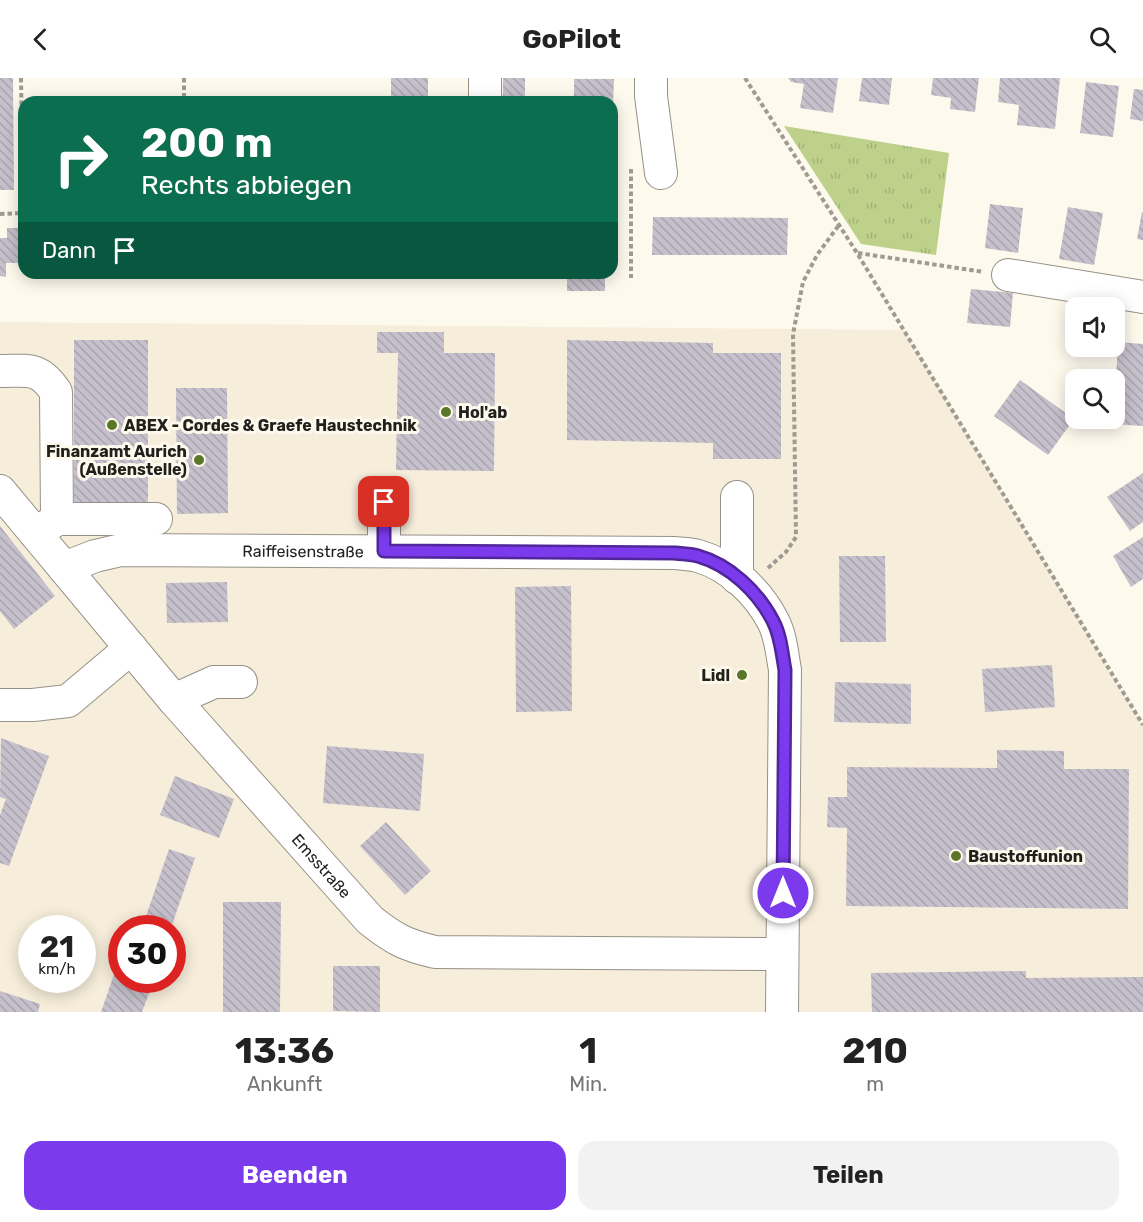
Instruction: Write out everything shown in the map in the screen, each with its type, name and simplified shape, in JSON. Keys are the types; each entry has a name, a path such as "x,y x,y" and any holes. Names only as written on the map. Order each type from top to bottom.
{"street":[{"path":"485,78 485,96"},
{"path":"651,78 651,96 661,173"},
{"path":"1008,275 1143,297"},
{"path":"0,371 32,371 47,378 56,392 46,526 156,519"},
{"name":"Emsstraße","path":"0,491 46,526 64,568 174,700 370,920 393,939 435,952 782,954"},
{"path":"737,497 742,582"},
{"path":"384,502 384,551"},
{"name":"Raiffeisenstraße","path":"64,568 95,556 121,550 675,553 698,556 721,567 742,582 760,601 774,622 785,670 782,1012"},
{"path":"0,705 33,705 68,701 131,648"},
{"path":"174,700 214,682 241,682"}],"path":[{"path":"21,78 21,96"},
{"path":"184,78 184,96"},
{"path":"745,78 857,253 1143,725"},
{"path":"631,160 631,278"},
{"path":"0,214 18,213"},
{"path":"742,582 786,552 796,537 793,334 803,282 839,225"},
{"path":"857,253 1008,275"}],"shaded area":[{"path":"0,322 904,330 1143,725 1143,1012 0,1012"}],"green space":[{"path":"784,126 949,153 936,255 861,244"}],"building":[{"path":"0,78 13,78 14,190 0,190"},
{"path":"391,78 428,78 428,96 391,96"},
{"path":"503,78 525,78 525,96 503,96"},
{"path":"788,78 838,78 833,113 800,108 804,84 791,82"},
{"path":"862,78 892,78 889,105 859,101"},
{"path":"933,78 979,78 975,112 950,109 951,98 931,95"},
{"path":"1000,78 1060,78 1055,129 1017,125 1019,105 998,102"},
{"path":"574,79 614,79 613,96 574,96"},
{"path":"1086,82 1119,86 1113,137 1080,133"},
{"path":"1134,89 1143,90 1143,121 1130,119"},
{"path":"990,204 1023,208 1018,253 985,248"},
{"path":"1068,207 1103,213 1094,265 1059,259"},
{"path":"1143,213 1143,240 1137,239"},
{"path":"653,217 788,218 787,255 652,255"},
{"path":"7,228 18,228 18,263 6,263 6,277 0,276 0,238 7,238"},
{"path":"567,279 605,279 605,291 567,291"},
{"path":"971,289 1013,293 1010,327 967,323"},
{"name":"Hol'ab","path":"377,332 444,332 444,353 495,353 494,471 396,470 398,353 377,353"},
{"path":"74,340 148,340 148,512 74,512"},
{"path":"567,340 713,343 713,353 781,353 781,459 713,459 713,443 567,440"},
{"path":"1125,343 1143,344 1143,426 1125,425 1125,369 1117,369 1117,357 1125,357"},
{"path":"1020,380 1065,412 1067,429 1048,455 994,416"},
{"path":"176,388 227,388 228,513 177,514"},
{"path":"1143,473 1143,522 1130,531 1107,497"},
{"path":"0,526 55,596 14,629 0,611"},
{"path":"1143,537 1143,579 1131,587 1113,556"},
{"path":"839,556 885,556 886,642 840,642"},
{"path":"227,582 228,622 167,623 166,583"},
{"path":"571,586 572,711 516,712 515,587"},
{"path":"1052,665 1055,707 985,712 982,669"},
{"path":"835,682 911,684 911,724 834,722"},
{"path":"1,738 49,756 9,866 0,863 0,815 6,799 0,797"},
{"path":"327,746 424,754 420,811 323,803"},
{"path":"997,750 1064,751 1064,769 1129,769 1128,909 846,906 847,828 827,827 828,797 847,797 847,767 997,768"},
{"path":"175,776 234,799 219,838 160,815"},
{"path":"386,822 431,871 405,895 360,846"},
{"path":"169,849 195,858 175,915 146,915"},
{"path":"223,902 281,902 280,1012 223,1012"},
{"path":"333,966 380,966 380,1012 333,1011"},
{"path":"1026,971 1026,978 1143,977 1143,1012 872,1012 871,973"},
{"path":"0,991 40,1004 38,1012 0,1012"},
{"path":"108,992 149,993 142,1012 101,1012"}],"place":[{"name":"Hol'ab","path":"446,412"},
{"name":"ABEX - Cordes & Graefe Haustechnik","path":"112,425"},
{"name":"Finanzamt Aurich (Außenstelle)","path":"199,460"},
{"name":"Lidl","path":"742,675"},
{"name":"Baustoffunion","path":"956,856"}],"route":[{"path":"384,502 384,551 675,553 698,556 721,567 743,582 774,622 785,670 783,893"}]}
